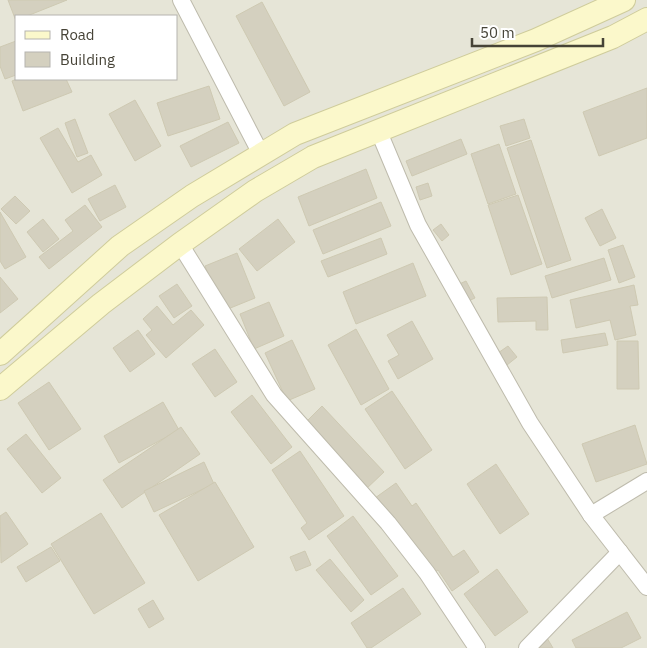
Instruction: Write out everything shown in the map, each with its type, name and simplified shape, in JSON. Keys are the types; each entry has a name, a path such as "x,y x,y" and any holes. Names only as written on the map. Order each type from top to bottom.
{"main road":[{"path":"0,354 120,246 192,196 261,154 303,131 536,40 616,2"},
{"path":"0,389 101,304 180,244 255,191 312,157 379,132 613,37 647,19"}],"street":[{"path":"181,0 261,154"},
{"path":"379,132 418,224 476,331 530,423 591,515 647,587"},
{"path":"180,244 274,395 388,523 427,573 477,648"},
{"path":"591,515 647,481"},
{"path":"527,648 620,552"}],"shaded area":[{"path":"0,0 647,0 647,648 0,648"}],"building":[{"path":"8,0 67,0 30,15 15,15 15,18"},
{"path":"262,2 310,92 284,106 236,16"},
{"path":"15,41 15,75 5,79 0,66 0,47"},
{"path":"66,80 72,92 23,111 12,81"},
{"path":"209,86 220,119 168,136 157,103"},
{"path":"647,88 647,138 599,156 583,112"},
{"path":"135,100 161,146 135,161 109,114"},
{"path":"75,119 88,153 77,157 65,123"},
{"path":"524,119 530,138 506,146 500,126"},
{"path":"228,122 239,143 191,167 180,146"},
{"path":"58,128 78,162 91,155 102,175 72,193 40,138"},
{"path":"461,139 467,154 412,176 406,161"},
{"path":"531,140 571,260 547,268 507,148"},
{"path":"499,144 516,194 488,204 471,154"},
{"path":"366,169 377,198 309,226 298,197"},
{"path":"428,183 432,196 420,200 416,187"},
{"path":"115,185 126,207 100,221 88,199"},
{"path":"518,195 542,264 511,275 488,205"},
{"path":"15,196 30,211 16,224 1,209"},
{"path":"381,202 391,226 323,254 313,230"},
{"path":"85,205 102,227 49,269 39,257 73,231 65,220"},
{"path":"602,209 616,238 600,246 585,218"},
{"path":"0,212 26,257 5,269 0,261"},
{"path":"43,219 59,239 43,252 27,232"},
{"path":"278,219 295,242 257,271 239,249"},
{"path":"441,224 449,235 442,241 433,230"},
{"path":"381,238 387,254 328,277 321,261"},
{"path":"623,245 635,277 619,283 608,250"},
{"path":"237,253 255,298 223,311 205,266"},
{"path":"604,258 611,280 552,298 545,276"},
{"path":"413,263 426,296 356,324 343,292"},
{"path":"0,277 18,299 0,313"},
{"path":"466,281 475,298 464,303 455,286"},
{"path":"177,284 192,306 174,318 159,296"},
{"path":"634,285 638,305 630,306 636,335 615,340 610,320 576,328 570,300"},
{"path":"547,297 548,330 536,330 536,321 498,322 497,298"},
{"path":"269,302 284,336 254,349 240,314"},
{"path":"157,306 173,325 191,310 204,325 166,358 146,335 152,330 143,319"},
{"path":"412,321 433,359 398,379 388,361 399,355 387,335"},
{"path":"356,329 389,389 361,405 328,345"},
{"path":"138,330 155,354 130,372 113,348"},
{"path":"605,333 608,345 563,353 561,340"},
{"path":"292,340 315,389 287,401 265,353"},
{"path":"617,341 638,341 639,389 617,389"},
{"path":"508,346 517,357 507,365 498,353"},
{"path":"215,349 237,382 215,397 192,364"},
{"path":"49,382 81,429 49,450 18,403"},
{"path":"392,391 432,450 405,469 365,409"},
{"path":"252,395 292,447 271,464 231,412"},
{"path":"163,402 179,430 119,463 104,436"},
{"path":"322,406 384,472 365,490 303,425"},
{"path":"635,425 647,464 596,482 582,444"},
{"path":"181,427 200,454 122,508 103,480"},
{"path":"26,434 61,478 42,493 7,449"},
{"path":"300,451 344,516 309,540 301,528 307,523 272,470"},
{"path":"204,462 214,484 154,512 144,491"},
{"path":"496,464 529,514 500,534 467,484"},
{"path":"215,482 254,547 198,581 159,515"},
{"path":"396,483 412,506 416,503 453,557 464,550 479,572 452,591 438,570 429,576 375,498"},
{"path":"6,512 28,544 1,563 0,516"},
{"path":"101,513 145,583 94,614 51,544"},
{"path":"353,516 398,576 371,595 327,536"},
{"path":"51,547 60,561 26,582 17,567"},
{"path":"305,551 311,565 296,571 290,557"},
{"path":"330,559 364,600 351,612 316,570"},
{"path":"497,569 528,612 495,636 464,594"},
{"path":"403,588 421,614 371,648 367,648 351,623"},
{"path":"153,600 164,619 149,628 138,609"},
{"path":"627,612 641,638 621,648 576,648 572,640"},
{"path":"547,638 553,648 531,648"}]}
